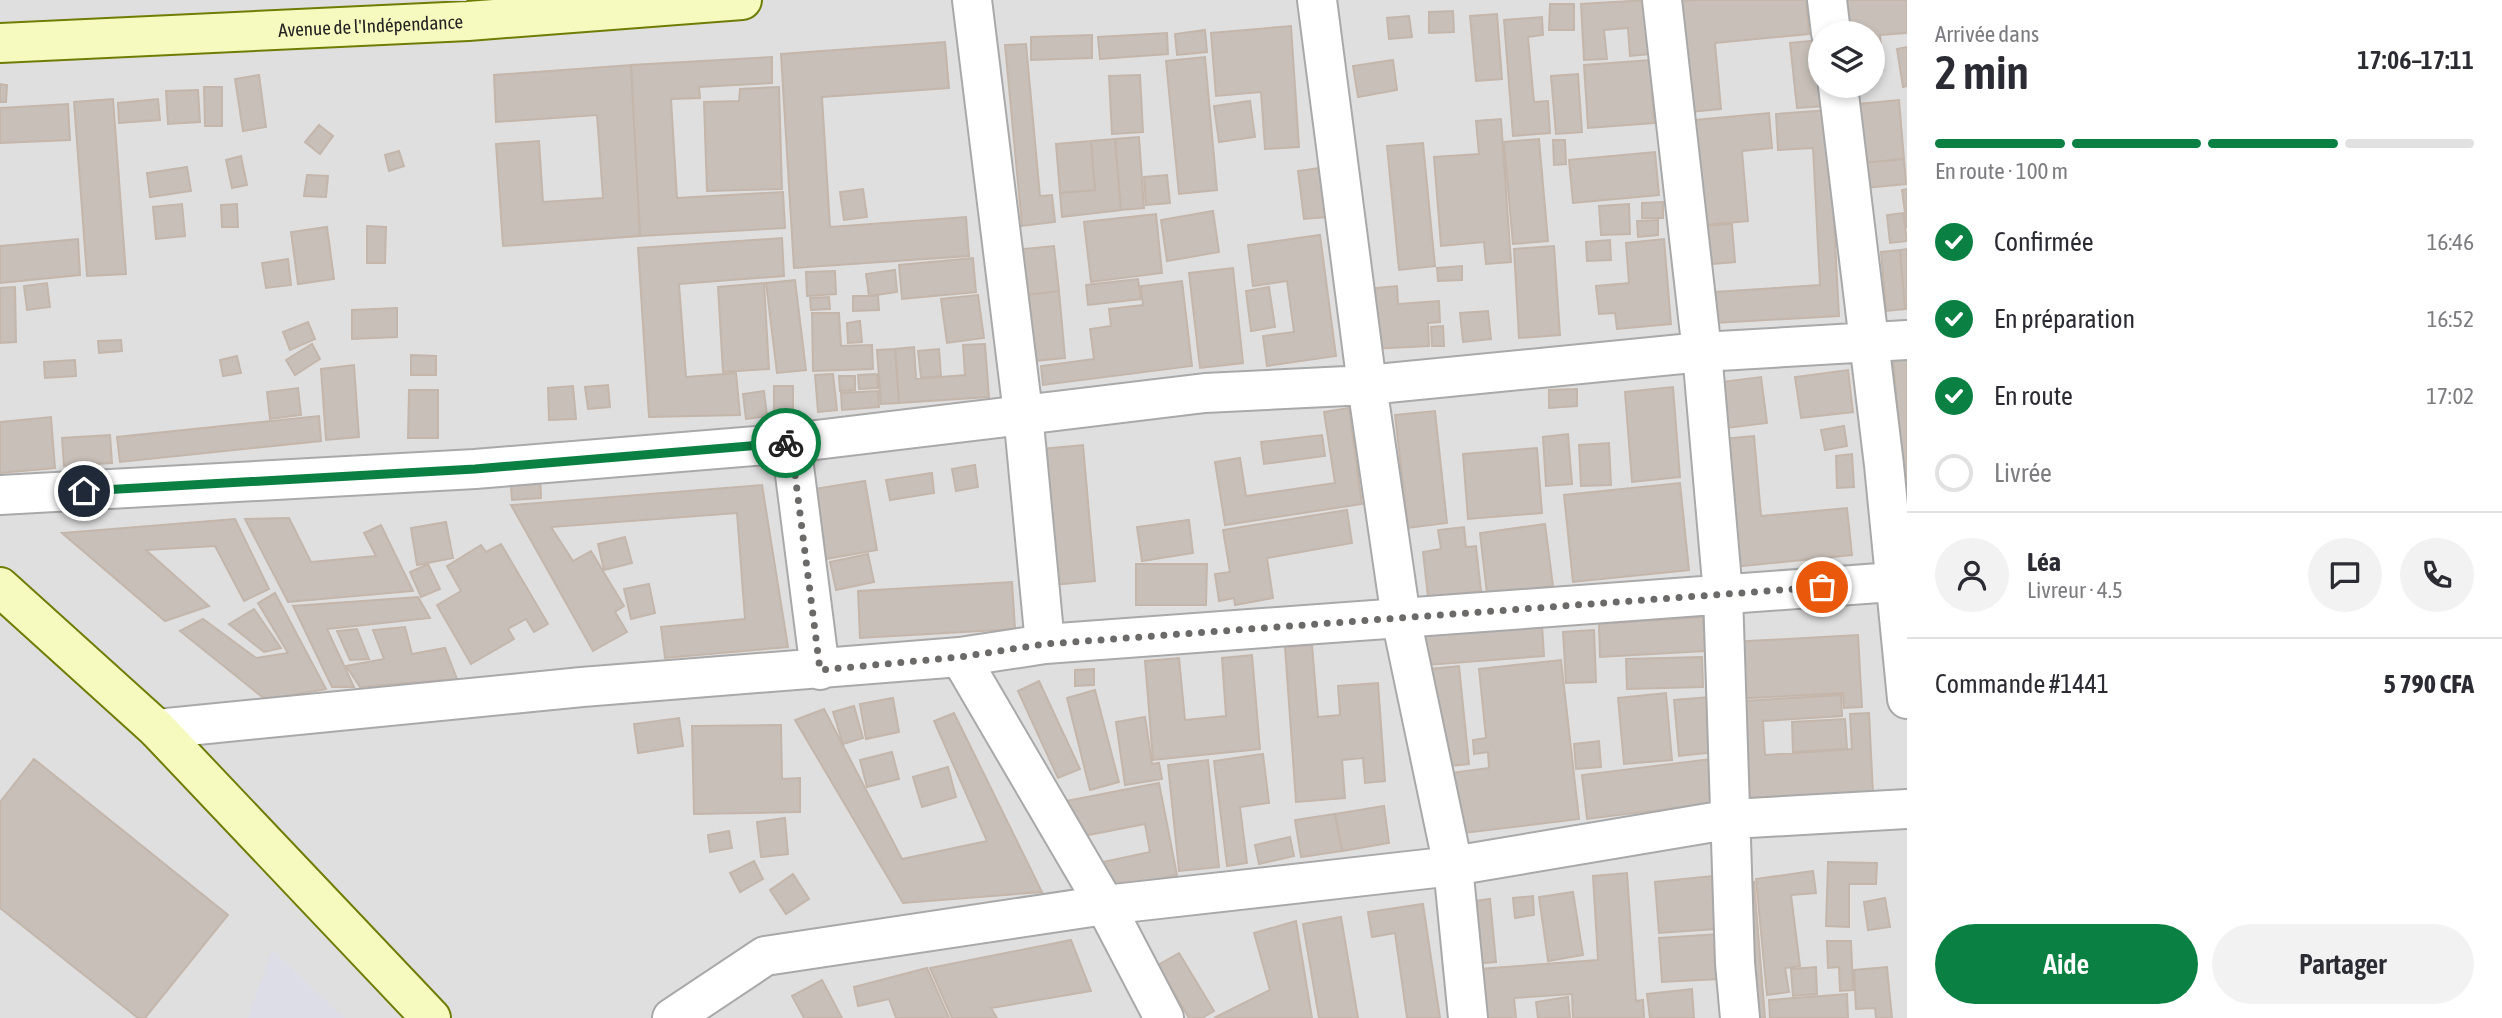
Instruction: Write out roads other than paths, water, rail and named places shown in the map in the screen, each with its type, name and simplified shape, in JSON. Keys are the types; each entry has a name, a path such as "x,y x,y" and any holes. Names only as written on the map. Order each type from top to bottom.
{"main road":[{"name":"Avenue de l'Indépendance","path":"0,43 468,21 616,4 742,0"},
{"path":"0,587 158,729 431,1018"}],"street":[{"path":"972,0 1023,413 1045,644"},
{"path":"1317,0 1367,385 1401,618 1453,866 1468,1018"},
{"path":"1662,0 1702,352 1723,594 1735,964 1740,1018"},
{"path":"1828,0 1831,21"},
{"path":"1839,98 1867,340 1902,582 1907,699"},
{"path":"0,495 475,469 791,443 1205,393 1367,385 1702,352 1867,340 1907,340"},
{"path":"791,443 820,670"},
{"path":"158,729 582,687 960,657 1045,644 1902,582"},
{"path":"960,657 1105,905 1164,1018"},
{"path":"673,1018 765,956 1105,905 1453,866 1732,819 1907,809"}]}
